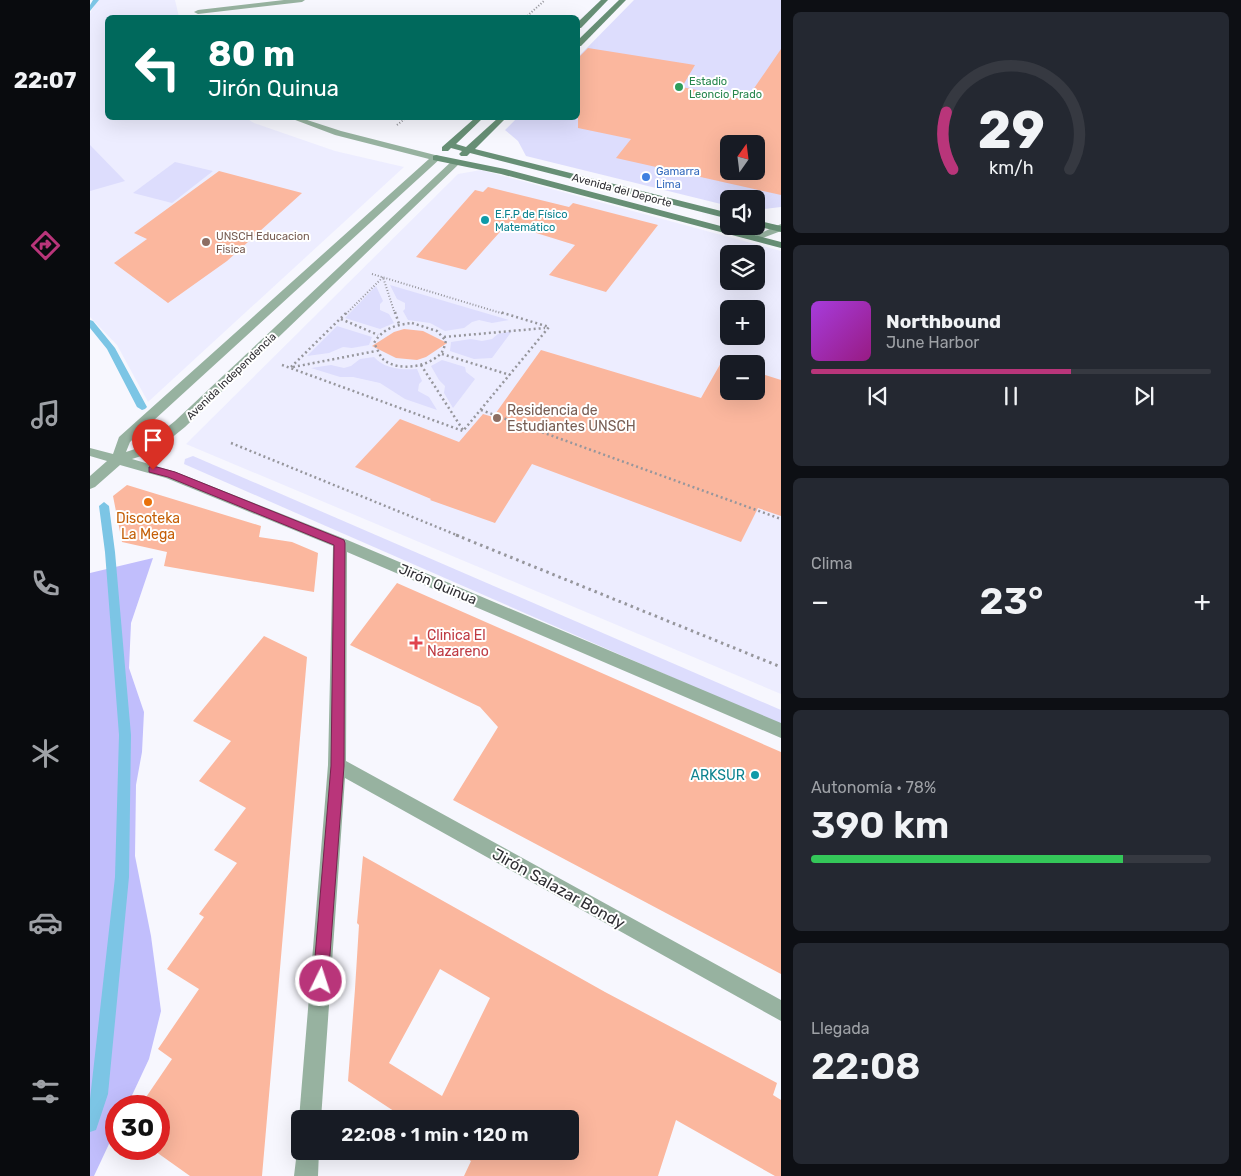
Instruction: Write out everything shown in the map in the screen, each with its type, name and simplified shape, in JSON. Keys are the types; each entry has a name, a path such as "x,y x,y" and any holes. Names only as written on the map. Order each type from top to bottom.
{"street":[{"path":"197,12 302,0"},
{"path":"580,24 605,0"},
{"path":"580,42 623,0"},
{"path":"300,120 338,133 436,158"},
{"name":"Avenida Independencia","path":"117,460 124,440 477,120"},
{"name":"Avenida Independencia","path":"117,460 149,449 180,424 500,120"},
{"name":"Avenida del Deporte","path":"449,145 720,214"},
{"name":"Avenida del Deporte","path":"436,158 502,171 781,245"},
{"path":"765,225 780,228"},
{"path":"755,238 780,228"},
{"name":"Jirón Quinua","path":"90,452 171,475 340,543 781,730"},
{"path":"90,484 117,460"},
{"path":"311,1110 337,766 340,543"},
{"name":"Jirón Salazar Bondy","path":"337,766 781,1011"},
{"path":"306,1176 307,1160"}],"path":[{"path":"529,15 545,0"},
{"path":"371,274 549,327"},
{"path":"291,367 383,277"},
{"path":"383,277 399,324"},
{"path":"341,319 378,335"},
{"path":"399,324 426,325 436,330 444,337 446,346 442,354 434,361 421,365 393,364 382,359 376,352 374,343 378,335 399,324"},
{"path":"444,337 549,327"},
{"path":"463,431 549,327"},
{"path":"291,367 376,352"},
{"path":"442,354 510,375"},
{"path":"282,365 463,431"},
{"path":"421,365 463,431"},
{"path":"481,410 781,519"},
{"path":"231,442 781,667"}],"shaded area":[{"name":"UNSCH Educacion Fisica","path":"97,0 175,0 179,15 105,15 105,120 249,120 335,151 404,167 148,402 117,345 90,317 90,14"},
{"name":"Estadio Leoncio Prado","path":"634,0 781,0 781,207 765,209 765,190 720,190 720,204 526,156 518,141 505,130 515,120 580,120 580,55"},
{"path":"90,145 125,181 90,191"},
{"path":"175,162 213,171 172,203 133,193"},
{"name":"Residencia de Estudiantes UNSCH","path":"481,170 759,245 720,245 720,290 765,290 765,247 781,251 781,694 186,444 458,174"},
{"path":"390,285 509,320 492,323 479,320 472,322 464,328 445,331 430,323 408,320 403,311 405,303 397,299"},
{"path":"376,286 383,301 380,304 380,310 389,314 394,323 380,329 345,318"},
{"path":"337,326 372,337 369,345 352,348 343,347 329,353 307,356"},
{"path":"512,331 492,358 474,359 450,351 451,342 471,339 482,341 492,339 498,334"},
{"path":"374,357 388,366 399,369 417,369 422,381 419,384 418,391 429,397 437,410 405,399 380,383 353,377 340,377 311,368 331,365 344,368 351,366 360,359"},
{"path":"442,360 465,367 466,372 475,379 453,408 444,393 445,386 431,366"},
{"path":"193,456 781,710 781,725 184,464 185,459"},
{"path":"153,558 131,623 129,668 144,712 142,752 136,785 135,856 151,936 161,1011 149,1059 132,1095 105,1095 105,1152 94,1176 90,1176 90,573"}],"building":[{"path":"588,48 695,65 682,87 746,100 781,49 781,195 616,158 631,139 578,128 578,120 580,120 580,56"},
{"path":"219,171 302,193 227,261 168,303 114,263 147,239 134,233"},
{"path":"488,187 569,207 573,203 658,225 606,292 549,275 575,245 507,224 466,270 416,257 475,190 483,192"},
{"path":"404,329 423,331 447,343 426,357 417,360 396,358 372,346 394,332"},
{"path":"541,350 701,398 720,365 720,400 765,400 765,375 781,380 781,516 758,508 741,542 532,464 495,523 430,500 355,467 400,419 459,442 483,414 493,417"},
{"path":"127,485 261,526 259,537 292,542 318,553 314,592 164,566 167,552 122,542 113,496"},
{"path":"397,583 781,752 781,974 453,800 498,727 480,707 350,645"},
{"path":"264,636 307,657 262,1176 190,1176 167,1160 170,1160 170,1095 147,1095 172,1059 158,1049 199,989 167,969 204,917 199,914 237,863 214,850 246,808 199,781 231,741 193,721"},
{"path":"363,856 605,992 777,1083 773,1095 781,1100 781,1176 775,1176 676,1120 658,1176 464,1176 471,1161 470,1160 579,1160 579,1110 392,1110 348,1081 359,925 357,923","holes":["440,969 490,998 442,1096 389,1063"]}],"waterway":[{"path":"90,9 96,0"},
{"path":"90,323 111,348 142,407"},
{"path":"90,1124 100,1094 122,877 125,735 110,552 104,506"}],"place":[{"name":"Estadio Leoncio Prado","path":"679,87"},
{"name":"Gamarra Lima","path":"646,177"},
{"name":"E.F.P de Físico Matemático","path":"485,220"},
{"name":"UNSCH Educacion Fisica","path":"206,242"},
{"name":"Residencia de Estudiantes UNSCH","path":"497,418"},
{"name":"Discoteka La Mega","path":"148,502"},
{"name":"Clinica El Nazareno","path":"416,643"},
{"name":"ARKSUR","path":"755,775"}],"route":[{"path":"153,470 171,475 340,543 337,766 321,981"}]}
